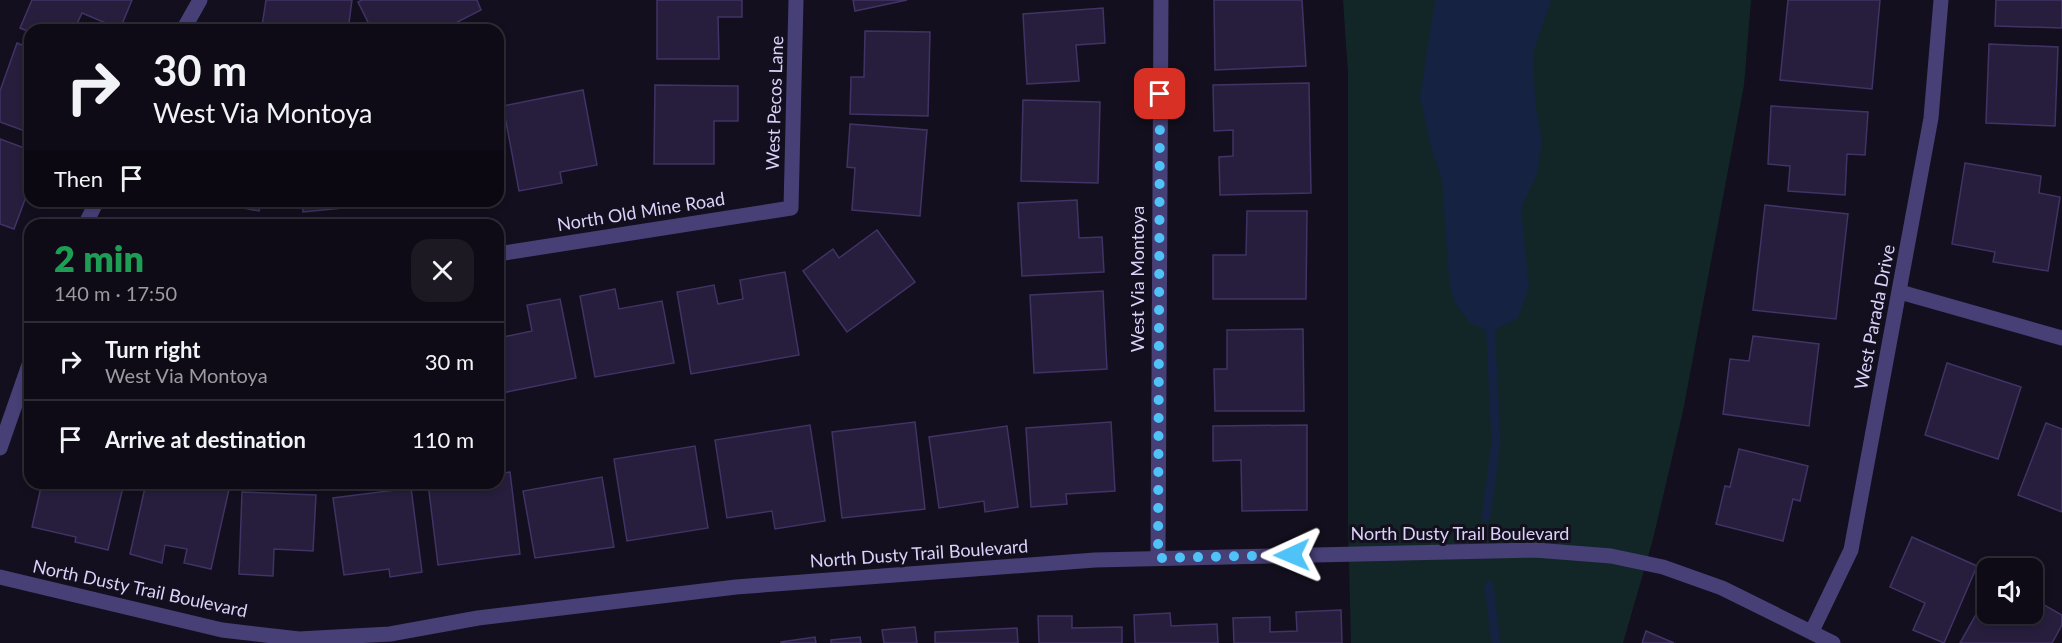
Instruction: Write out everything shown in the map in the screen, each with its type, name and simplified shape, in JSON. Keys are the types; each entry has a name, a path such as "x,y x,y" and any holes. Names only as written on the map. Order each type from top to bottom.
{"street":[{"path":"186,24 200,0"},
{"name":"West Pecos Lane","path":"791,208 796,0"},
{"name":"West Via Montoya","path":"1158,558 1161,0"},
{"name":"West Parada Drive","path":"1812,631 1851,550 1930,118 1941,0"},
{"name":"North Old Mine Road","path":"504,253 791,208"},
{"path":"1900,291 2062,338"},
{"path":"0,448 24,379"},
{"name":"North Dusty Trail Boulevard","path":"0,577 222,630 299,639 390,634 478,618 736,587 1095,560 1535,550 1611,556 1663,567 1722,588 1833,643"}],"green space":[{"path":"1343,0 1751,0 1744,85 1683,411 1653,539 1623,643 1351,643 1348,522 1348,72"}],"water":[{"path":"1435,0 1551,0 1533,53 1535,101 1542,143 1537,173 1521,209 1529,287 1518,318 1490,332 1470,323 1454,301 1449,278 1442,179 1431,147 1420,97"}],"building":[{"path":"32,0 132,0 122,24 108,24 82,13 77,24 24,24 24,30 20,28"},
{"path":"266,0 352,0 349,24 262,24"},
{"path":"362,0 477,0 481,10 454,24 369,24 358,2"},
{"path":"657,0 742,0 742,17 718,17 719,59 657,59"},
{"path":"853,0 907,0 855,11"},
{"path":"1214,0 1302,0 1306,66 1215,70"},
{"path":"1788,0 1880,0 1872,89 1780,80"},
{"path":"1996,0 2062,0 2062,28 1995,26"},
{"path":"1103,8 1105,43 1076,45 1079,81 1027,84 1023,14"},
{"path":"865,31 930,32 928,116 850,114 851,77 864,77"},
{"path":"17,43 24,46 24,131 0,122 0,91"},
{"path":"1989,44 2058,47 2055,126 1986,123"},
{"path":"1309,83 1311,193 1220,195 1219,157 1233,156 1233,130 1214,131 1213,85"},
{"path":"655,85 738,86 738,121 714,121 714,164 654,164"},
{"path":"583,90 597,165 560,172 562,183 519,191 504,106"},
{"path":"1023,100 1100,102 1098,183 1021,181"},
{"path":"1771,106 1868,112 1865,155 1847,154 1845,195 1788,191 1790,166 1768,164"},
{"path":"850,124 927,130 920,216 852,210 855,168 847,167"},
{"path":"0,139 24,148 24,202 14,229 0,224"},
{"path":"1965,163 2041,176 2039,193 2060,197 2048,271 1993,262 1995,252 1952,244"},
{"path":"1077,200 1079,238 1102,237 1104,272 1022,276 1018,203"},
{"path":"1765,205 1848,214 1836,319 1753,310"},
{"path":"238,207 260,207 259,211"},
{"path":"303,207 354,207 303,212"},
{"path":"1247,211 1307,211 1306,299 1213,299 1213,255 1246,255"},
{"path":"877,230 915,282 847,332 803,271 833,249 839,258"},
{"path":"785,272 799,355 691,374 677,292 714,285 718,304 743,299 740,280"},
{"path":"615,289 619,309 662,301 674,363 595,377 580,296"},
{"path":"1103,291 1107,369 1034,373 1030,295"},
{"path":"560,299 576,378 504,393 504,337 532,331 527,305"},
{"path":"1303,329 1304,411 1215,411 1214,369 1227,369 1227,330"},
{"path":"1753,336 1819,344 1809,426 1723,414 1730,359 1749,361"},
{"path":"1947,363 2021,387 1998,459 1925,435"},
{"path":"915,422 925,509 842,518 832,432"},
{"path":"1111,422 1115,491 1066,494 1067,504 1031,507 1026,428"},
{"path":"2046,423 2062,429 2062,512 2018,495"},
{"path":"810,425 825,521 775,529 772,511 727,518 715,440"},
{"path":"1307,425 1307,510 1242,511 1241,460 1213,461 1213,426"},
{"path":"1007,426 1018,507 985,512 984,501 939,508 929,437"},
{"path":"695,446 708,528 627,541 614,459"},
{"path":"1739,449 1808,466 1800,501 1793,499 1783,541 1716,524 1725,486 1730,487"},
{"path":"510,472 520,554 438,565 429,489 504,489 504,473"},
{"path":"602,477 614,547 535,558 523,491"},
{"path":"41,489 123,489 108,550 75,542 76,537 32,527"},
{"path":"145,489 229,489 211,569 184,563 187,549 165,545 162,563 130,554"},
{"path":"411,489 422,572 390,577 389,569 344,575 333,498"},
{"path":"242,492 316,495 313,551 274,549 273,576 239,574"},
{"path":"1912,537 1977,566 1944,643 1913,630 1925,603 1890,587"},
{"path":"2043,604 2062,615 2062,625 2052,643 1960,643 1977,613 1977,624 2043,624"},
{"path":"1341,610 1342,643 1234,643 1233,618 1270,617 1270,632 1297,631 1296,612"},
{"path":"1170,613 1171,626 1217,624 1218,643 1135,643 1134,615"},
{"path":"1038,616 1072,616 1072,628 1122,627 1122,643 1039,643"},
{"path":"915,627 917,643 884,643 882,630"},
{"path":"1017,628 1018,643 935,643 935,632"},
{"path":"1646,631 1674,643 1642,643"},
{"path":"815,637 816,643 781,643 781,642"},
{"path":"860,637 861,643 831,643 831,640"}],"waterway":[{"path":"1486,517 1496,443 1490,319"},
{"path":"1489,586 1496,643"}],"route":[{"path":"1160,94 1157,281 1158,558 1292,555"}]}
